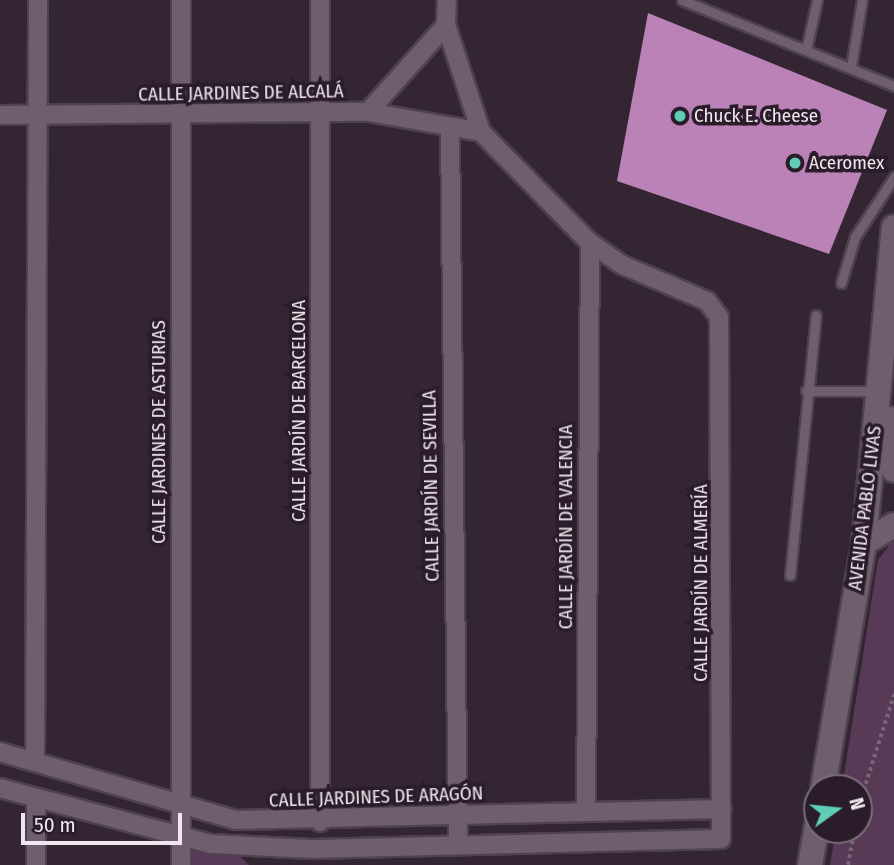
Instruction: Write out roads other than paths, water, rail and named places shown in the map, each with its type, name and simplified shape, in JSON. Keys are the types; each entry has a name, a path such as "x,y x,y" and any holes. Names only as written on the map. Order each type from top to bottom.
{"main road":[{"name":"AVENIDA PABLO LIVAS","path":"825,774 864,543 886,386 894,227"},
{"path":"886,386 894,470"},
{"path":"864,543 894,525"},
{"path":"810,865 814,844"}],"street":[{"path":"35,762 38,0"},
{"name":"CALLE JARDINES DE ASTURIAS","path":"181,0 181,865"},
{"name":"CALLE JARDÍN DE BARCELONA","path":"320,0 320,822"},
{"path":"447,0 446,25 481,132 590,243"},
{"path":"368,112 446,25"},
{"name":"CALLE JARDINES DE ALCALÁ","path":"0,115 368,112 481,132"},
{"name":"CALLE JARDÍN DE SEVILLA","path":"450,128 458,844"},
{"name":"CALLE JARDÍN DE ALMERÍA","path":"458,844 721,839 722,327 707,301 622,265 590,243"},
{"name":"CALLE JARDÍN DE VALENCIA","path":"586,811 590,243"},
{"name":"CALLE JARDINES DE ARAGÓN","path":"0,752 179,809 234,820 320,822 456,815 722,809"},
{"path":"0,788 181,839 312,849 458,844"},
{"path":"36,798 36,865"}],"lane":[{"path":"682,0 894,86"},
{"path":"806,50 817,0"},
{"path":"851,67 862,0"},
{"path":"841,283 855,237 894,177"},
{"path":"790,575 806,391 816,315"},
{"path":"806,391 886,386"}],"place":[{"name":"Chuck E. Cheese","path":"680,116"},
{"name":"Aceromex","path":"795,163"}]}
